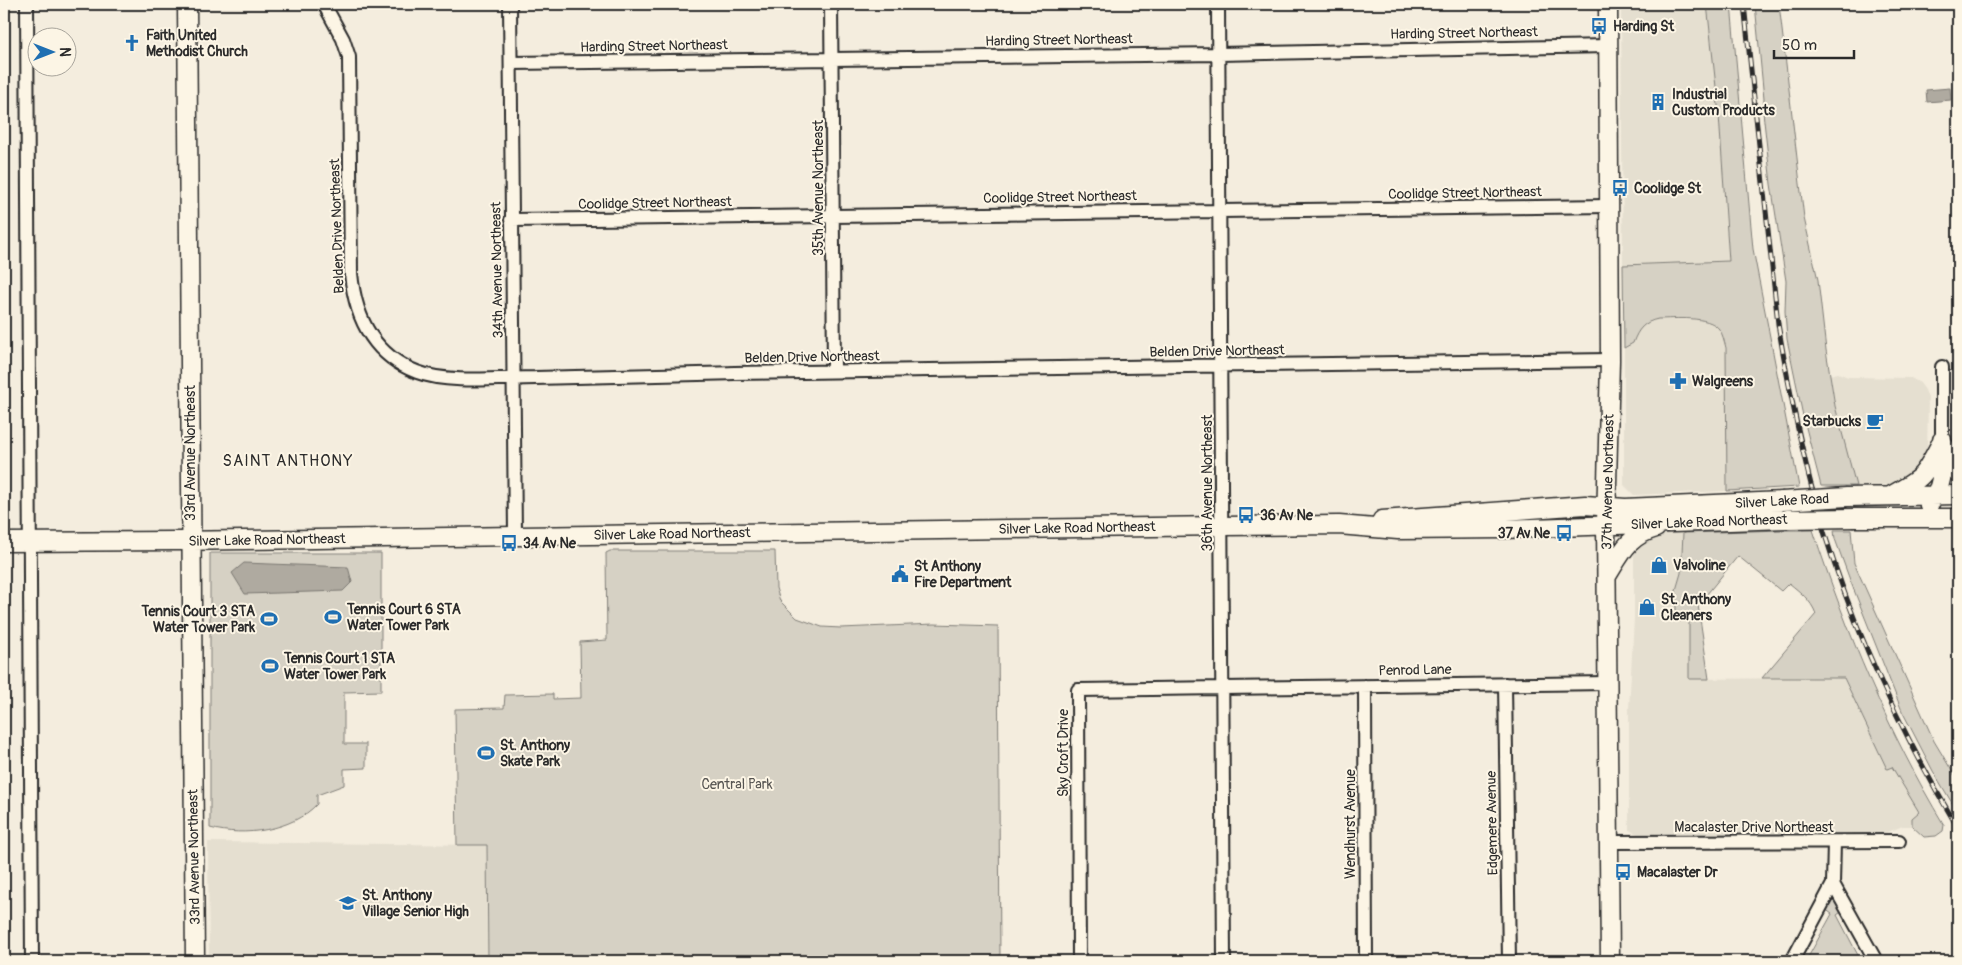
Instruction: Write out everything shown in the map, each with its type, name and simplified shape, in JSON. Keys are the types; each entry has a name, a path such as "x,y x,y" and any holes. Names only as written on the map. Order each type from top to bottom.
{"main road":[{"name":"33rd Avenue Northeast","path":"187,4 195,961"},
{"name":"37th Avenue Northeast","path":"1608,4 1610,360 1606,525 1610,961"},
{"path":"1942,440 1958,473"},
{"path":"1908,518 1928,506 1934,496 1941,479 1942,440"},
{"path":"1891,496 1921,477 1942,440"},
{"name":"Silver Lake Road","path":"1607,506 1625,508 1847,497 1958,495"},
{"name":"Silver Lake Road Northeast","path":"1340,525 1397,518 1585,505 1607,506"},
{"name":"Silver Lake Road Northeast","path":"4,542 1222,526 1340,525 1398,530 1503,529 1854,518 1958,518"},
{"path":"1607,577 1633,538 1642,532 1674,523"}],"street":[{"path":"27,4 32,961"},
{"name":"Belden Drive Northeast","path":"324,4 343,39 349,57 351,273 353,294 358,314 368,333 381,348 398,362 416,371 436,377 514,378 834,371 1610,360"},
{"name":"34th Avenue Northeast","path":"510,4 515,535"},
{"name":"35th Avenue Northeast","path":"832,4 834,371"},
{"name":"36th Avenue Northeast","path":"1218,4 1222,366 1224,961"},
{"name":"Harding Street Northeast","path":"511,63 1219,54 1608,46"},
{"name":"Coolidge Street Northeast","path":"511,220 1609,206"},
{"path":"1942,366 1942,440"},
{"name":"Penrod Lane","path":"1223,688 1608,683"},
{"name":"Edgemere Avenue","path":"1505,684 1509,961"},
{"name":"Wendhurst Avenue","path":"1365,686 1366,961"},
{"name":"Sky Croft Drive","path":"1079,961 1078,690 1223,688"},
{"name":"Macalaster Drive Northeast","path":"1609,842 1899,841"},
{"path":"1792,961 1833,884 1834,842"},
{"path":"1833,884 1876,961"}],"shaded area":[{"path":"1621,4 1707,4 1719,115 1729,261 1623,265"},
{"path":"1950,88 1951,100 1927,102 1926,90"},
{"path":"1658,319 1704,320 1719,328 1723,336 1727,360 1727,491 1634,495 1624,485 1624,348 1633,343 1638,330 1644,324"},
{"path":"1838,373 1848,377 1911,378 1920,383 1925,390 1928,398 1927,458 1903,483 1856,489 1835,406 1830,375"},
{"path":"1683,533 1681,573 1676,590 1676,620 1689,620 1689,679 1844,678 1887,768 1892,766 1920,812 1911,822 1912,826 1903,826 1885,833 1637,834 1629,830 1629,709 1634,618 1634,551 1657,534"},
{"path":"244,563 348,567 352,582 343,591 245,594 232,573"},
{"name":"St. Anthony Village Senior High","path":"208,842 487,845 488,961 209,961"}],"green space":[{"path":"1707,4 1731,4 1753,249 1799,487 1727,491 1726,348 1722,333 1714,325 1691,319 1658,319 1642,327 1633,343 1624,348 1623,265 1729,261 1719,115"},
{"path":"1755,4 1779,4 1804,218 1818,280 1835,406 1856,486 1821,486 1803,416 1787,339 1785,311 1786,281 1771,184 1763,112 1764,99"},
{"path":"1958,375 1958,466 1953,454 1953,382"},
{"path":"1813,530 1840,606 1870,681 1905,754 1944,825 1943,831 1936,836 1924,837 1912,826 1912,818 1919,812 1892,767 1887,769 1844,678 1762,678 1816,614 1808,600 1789,583 1781,591 1738,556 1698,605 1709,679 1689,679 1689,621 1676,621 1676,590 1681,573 1683,533"},
{"path":"1834,530 1851,530 1854,563 1934,741 1958,781 1958,813 1933,771 1902,711 1850,580 1835,539"},
{"name":"Central Park","path":"610,551 775,551 776,588 780,601 797,618 822,627 841,628 934,624 998,626 1000,961 488,961 487,845 457,845 455,709 504,708 505,695 553,694 553,699 581,698 580,642 607,640 606,553"},
{"path":"210,553 381,553 381,691 344,692 344,744 366,744 366,768 344,769 344,785 317,795 317,804 307,813 281,826 238,832 210,828"},
{"path":"1836,901 1844,910 1837,915 1861,961 1806,961 1832,914 1825,909 1830,902"}],"railway":[{"path":"1744,4 1778,324 1810,483 1838,573 1867,649 1900,722 1958,828"}],"place":[{"name":"Harding St","path":"1599,26"},
{"name":"Faith United Methodist Church","path":"132,43"},
{"name":"Industrial Custom Products","path":"1658,102"},
{"name":"Coolidge St","path":"1620,188"},
{"name":"Walgreens","path":"1678,381"},
{"name":"Starbucks","path":"1875,421"},
{"name":"36 Av Ne","path":"1246,515"},
{"name":"37 Av Ne","path":"1564,533"},
{"name":"34 Av Ne","path":"509,543"},
{"name":"Valvoline","path":"1659,565"},
{"name":"St Anthony Fire Department","path":"900,574"},
{"name":"St. Anthony Cleaners","path":"1647,607"},
{"name":"Tennis Court 6 STA Water Tower Park","path":"333,617"},
{"name":"Tennis Court 3 STA Water Tower Park","path":"269,619"},
{"name":"Tennis Court 1 STA Water Tower Park","path":"270,666"},
{"name":"St. Anthony Skate Park","path":"486,753"},
{"name":"Macalaster Dr","path":"1623,872"},
{"name":"St. Anthony Village Senior High","path":"348,903"}],"district":[{"name":"SAINT ANTHONY","path":"288,461"}]}
